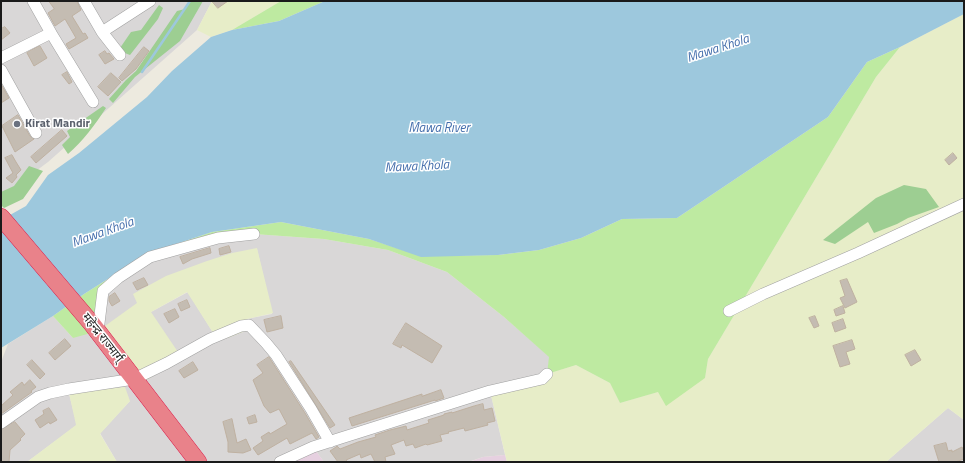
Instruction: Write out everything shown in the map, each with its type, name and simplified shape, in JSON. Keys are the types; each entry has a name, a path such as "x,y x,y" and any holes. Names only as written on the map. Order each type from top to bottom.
{"highway":[{"name":"महेन्द्र राज्मार्ग्","path":"1,217 95,328 198,462"}],"street":[{"path":"33,1 92,102"},
{"path":"84,1 102,32 120,55"},
{"path":"102,32 150,1"},
{"path":"1,58 51,33"},
{"path":"1,70 36,133"},
{"path":"730,311 763,294 858,253 964,204"},
{"path":"95,328 103,291 118,278 150,257 218,238 254,234"},
{"path":"1,423 38,397 50,393 134,379 167,363 210,339 241,326 249,325 276,355 311,409 330,442"},
{"path":"280,462 313,447 490,391 542,379 547,374"}],"shaded area":[{"path":"1,1 212,1 197,30 48,162 1,197"},
{"path":"254,234 324,239 388,250 447,272 504,317 550,357 547,374 490,391 505,455 483,457 468,462 324,462 313,447 279,462 117,462 100,433 130,401 69,394 77,425 27,462 1,462 1,362 8,344 53,316 73,338 103,291 150,257","holes":["257,249 272,314 246,319 217,339 188,292 151,312 137,303"]},
{"path":"948,408 964,420 964,462 886,462"},
{"path":"313,447 324,462 279,462"},
{"path":"505,455 507,462 469,462 483,457"}],"green space":[{"path":"190,1 203,1 180,41 135,77 113,103 109,99 136,71 177,11 185,9"},
{"path":"212,1 281,1 232,30 211,37 197,30"},
{"path":"281,1 325,1 279,21 232,30"},
{"path":"159,5 163,8 158,19 130,55 122,52 120,48 131,32 141,30"},
{"path":"964,14 964,420 948,408 886,462 507,462 490,391 576,365 610,383 620,403 705,378 708,359 876,77 900,47"},
{"path":"900,47 876,77 708,359 705,378 666,406 658,392 620,403 610,383 576,365 547,374 549,357 504,317 447,272 388,250 324,239 254,234 150,257 103,291 98,331 73,338 53,316 84,294 149,253 212,232 281,222 369,239 421,256 498,255 539,250 581,238 622,219 677,218 828,117 867,62"},
{"path":"103,106 106,108 98,121 68,154 62,145 70,137 67,131"},
{"path":"29,166 43,171 23,199 4,208 1,205 1,192 14,186"},
{"path":"904,185 926,189 939,207 908,218 874,233 868,222 835,244 823,240 876,198"},
{"path":"257,248 273,313 247,319 248,330 228,338 217,339 187,292 151,312 182,358 142,383 98,331 137,303 133,294 166,276 232,253"},
{"path":"125,387 130,401 100,434 117,462 27,462 76,425 69,393"}],"water":[{"name":"Mawa River","path":"325,1 964,1 964,14 867,62 828,117 677,218 622,219 581,238 539,250 498,255 421,257 369,239 281,222 212,232 149,253 1,348 1,220 26,206 48,175 79,153 147,97 172,71 211,37 232,30 279,21"}],"building":[{"path":"49,1 77,1 81,10 72,16 83,34 85,33 88,38 69,49 66,44 76,38 65,19 55,26 48,13 54,9"},
{"path":"212,1 228,1 218,8"},
{"path":"5,27 10,33 1,40 1,29"},
{"path":"40,46 47,58 34,66 27,53"},
{"path":"144,47 149,51 136,69 122,81 119,78"},
{"path":"105,51 114,59 105,64 99,55"},
{"path":"67,72 72,82 69,84 62,75"},
{"path":"111,73 121,82 108,96 98,87"},
{"path":"1,84 9,98 1,103"},
{"path":"18,115 30,136 34,139 15,152 2,126"},
{"path":"62,130 67,136 36,163 31,157"},
{"path":"953,153 957,158 949,165 945,160"},
{"path":"12,155 21,170 16,175 17,177 12,183 6,178 13,173 5,158"},
{"path":"229,246 231,252 220,255 219,249"},
{"path":"210,248 211,253 192,259 183,264 180,257"},
{"path":"144,278 148,285 137,290 133,283"},
{"path":"847,279 857,302 845,308 840,298 845,296 840,281"},
{"path":"115,293 120,301 112,306 109,301 109,297"},
{"path":"187,300 190,307 181,311 178,304"},
{"path":"843,306 845,313 836,316 834,310"},
{"path":"175,309 179,317 169,323 164,314"},
{"path":"281,316 283,328 267,332 264,320"},
{"path":"815,316 819,326 814,328 809,318"},
{"path":"843,319 846,328 835,332 832,323"},
{"path":"406,323 442,346 432,363 402,345 401,348 393,344"},
{"path":"65,339 71,346 55,360 49,353"},
{"path":"852,340 855,349 846,352 850,364 840,367 833,346"},
{"path":"915,350 921,360 911,366 905,355"},
{"path":"269,357 319,437 316,439 312,433 290,444 287,438 258,455 253,448 263,441 261,437 269,432 270,434 287,424 279,409 270,413 264,406 253,380 263,373 257,365"},
{"path":"32,360 45,374 40,379 27,365"},
{"path":"291,361 335,425 330,428 289,362"},
{"path":"193,362 198,370 184,378 179,371"},
{"path":"30,380 36,387 31,391 32,392 1,414 1,406 13,395 10,392 22,382 24,385"},
{"path":"441,390 444,398 435,401 352,426 349,418 422,394 422,396"},
{"path":"483,404 484,410 492,408 495,421 487,423 488,425 465,431 464,428 448,432 449,433 440,435 442,441 415,448 413,444 406,446 404,440 391,445 395,454 385,457 386,462 375,462 371,454 361,458 360,454 346,460 348,462 338,462 330,451 337,446 340,449 376,437 375,435 406,426 407,430 429,423 428,420 444,414"},
{"path":"49,408 57,420 50,424 49,422 40,428 35,420 44,414 43,411"},
{"path":"255,415 257,422 249,424 247,418"},
{"path":"232,419 237,443 246,439 251,450 243,453 228,452 228,442 223,422"},
{"path":"15,422 25,434 10,450 9,462 1,462 1,430"},
{"path":"946,443 948,451 952,450 952,452 962,447 964,459 955,462 939,462 934,446"}],"waterway":[{"path":"142,72 190,1"}],"place":[{"name":"Kirat Mandir","path":"17,124"}],"water label":[{"name":"Mawa Khola","path":"718,49"},
{"name":"Mawa Khola","path":"417,167"},
{"name":"Mawa Khola","path":"103,233"}]}
